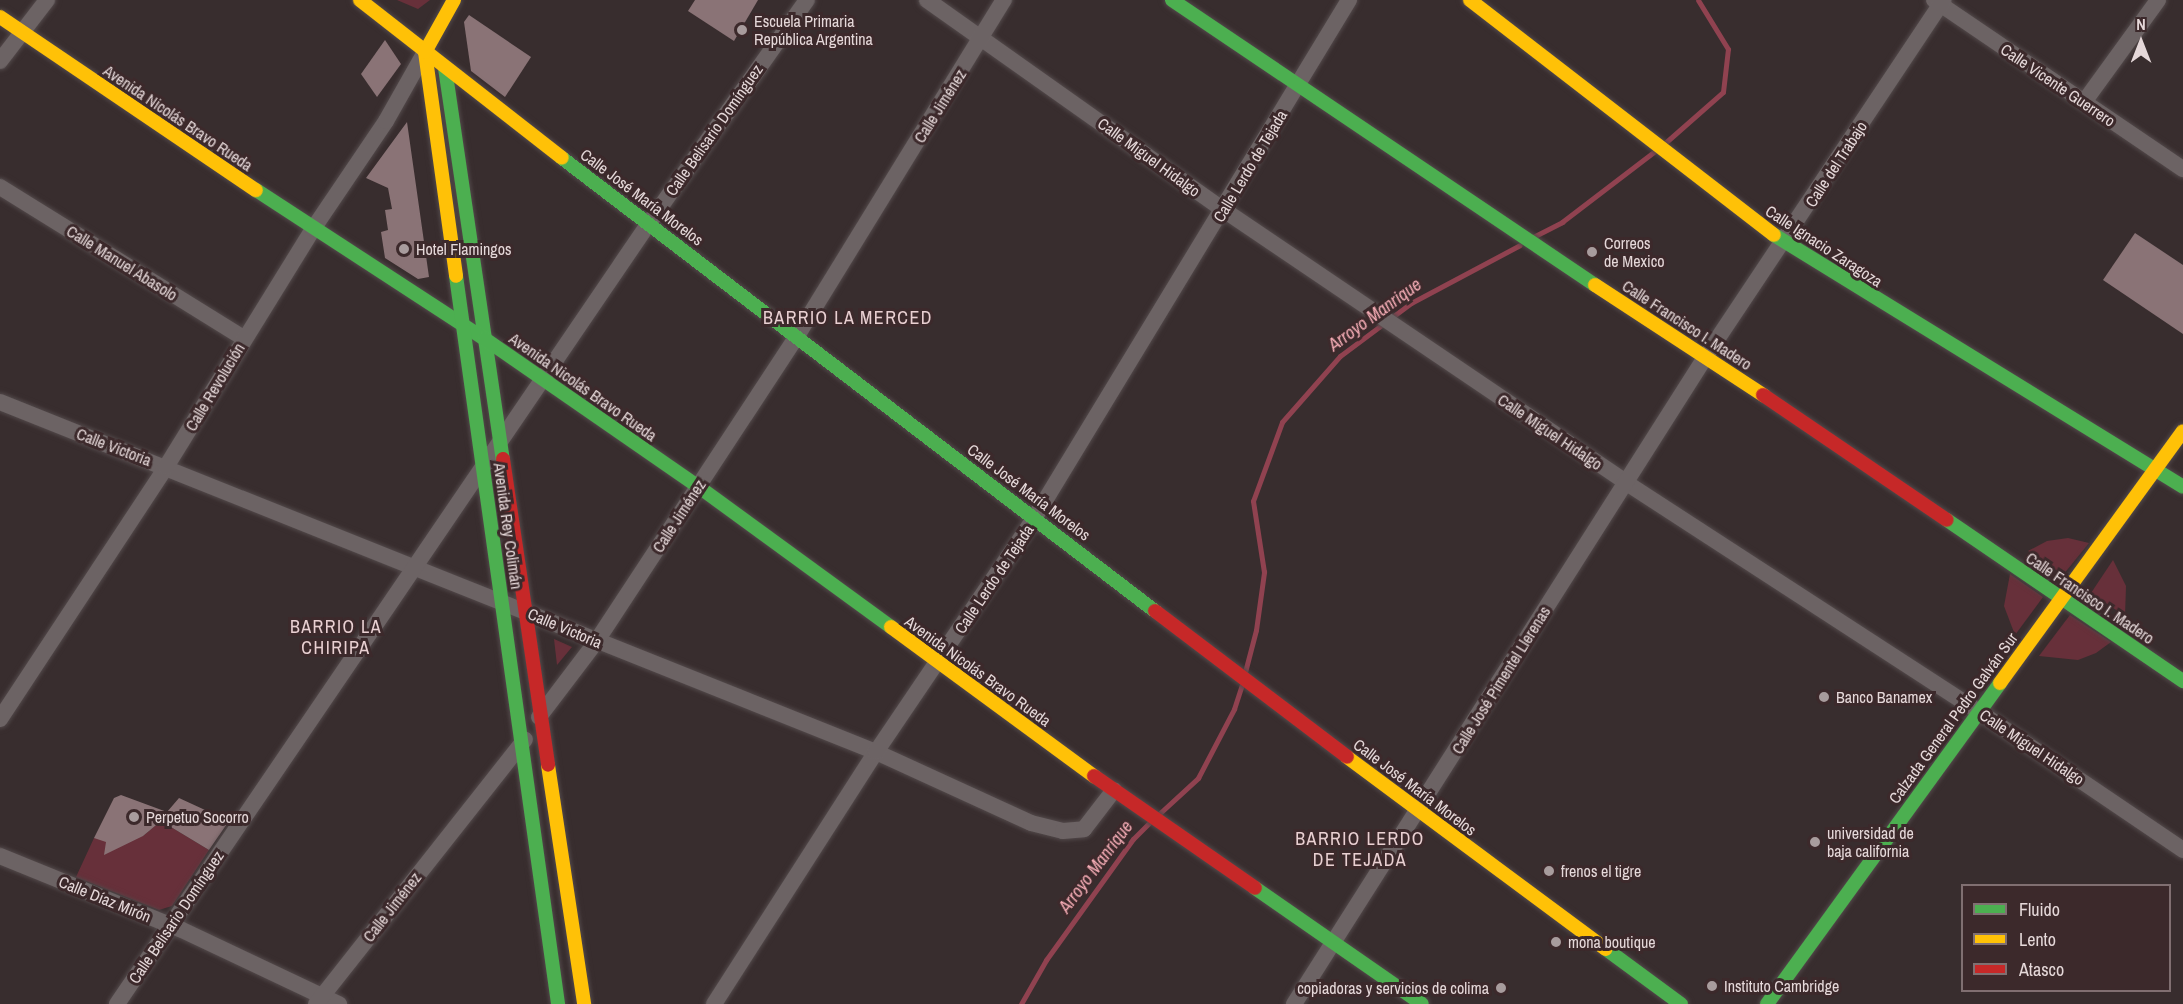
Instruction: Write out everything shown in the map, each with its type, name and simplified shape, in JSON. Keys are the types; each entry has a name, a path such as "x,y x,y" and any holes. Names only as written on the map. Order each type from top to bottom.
{"street":[{"path":"0,61 47,0"},
{"name":"Calle José María Morelos","path":"360,0 445,68 1229,665 1418,812 1681,1004"},
{"path":"425,52 454,0"},
{"name":"Calle Belisario Domínguez","path":"117,1004 649,223 807,0"},
{"name":"Calle Miguel Hidalgo","path":"927,0 1224,210 1625,482 1978,711 2183,850"},
{"name":"Calle Jiménez","path":"319,999 522,743 541,713 596,642 797,336 1004,0"},
{"name":"Calle Francisco I. Madero","path":"1172,0 1553,258 1706,356 2183,681"},
{"name":"Calle Lerdo de Tejada","path":"714,1004 876,752 1035,518 1300,85 1349,0"},
{"name":"Calle Ignacio Zaragoza","path":"1470,0 1784,243 2183,487"},
{"path":"2084,102 2158,0"},
{"name":"Calle Vicente Guerrero","path":"1939,1 2183,169"},
{"name":"Calle del Trabajo","path":"1706,356 1784,243 1939,1"},
{"name":"Avenida Nicolás Bravo Rueda","path":"0,17 313,229 485,339 541,382 699,487 1114,790 1333,942"},
{"name":"Calle Revolución","path":"0,719 166,467 313,229 386,121 425,52"},
{"name":"Avenida Rey Colimán","path":"425,52 558,1004"},
{"name":"Avenida Rey Colimán","path":"445,68 584,1004"},
{"name":"Calle Manuel Abasolo","path":"0,187 244,338"},
{"name":"Calle José Pimentel Llerenas","path":"1294,1004 1706,356"},
{"name":"Calle Victoria","path":"0,402 876,752 1031,822 1063,831 1084,829 1114,790"},
{"name":"Calzada General Pedro Galván Sur","path":"1767,1004 2183,431"},
{"path":"2170,449 2183,459"},
{"path":"2155,470 2183,469"},
{"name":"Calle Díaz Mirón","path":"0,856 170,926 319,999 339,1004"},
{"path":"1333,942 1422,1004"}],"shaded area":[{"path":"397,0 430,0 418,9"},
{"path":"2068,538 2089,543 2063,575 2028,551 2047,541"},
{"path":"2113,560 2126,586 2125,616 2091,593"},
{"path":"2010,574 2043,597 2015,635 2004,606"},
{"path":"2070,615 2111,642 2096,653 2078,660 2039,656"},
{"path":"554,639 572,647 557,665"},
{"path":"161,821 209,850 172,906 159,910 76,877 94,838 143,836"}],"building":[{"path":"695,0 758,0 734,41 688,11"},
{"path":"469,15 531,57 505,97 471,71 464,22"},
{"path":"385,40 401,64 377,97 361,74"},
{"path":"407,122 429,277 418,279 385,258 381,232 388,230 385,210 392,209 388,188 366,178"},
{"path":"2135,233 2183,265 2183,334 2103,280"},
{"path":"121,795 167,812 179,798 229,821 209,850 161,821 143,836 104,855 106,842 94,838 114,798"}],"waterway":[{"name":"Arroyo Manrique","path":"1665,143 1723,92 1728,49 1698,0"},
{"name":"Arroyo Manrique","path":"1533,237 1562,222 1655,151"},
{"name":"Arroyo Manrique","path":"1245,672 1256,630 1264,572 1253,501 1282,422 1340,356 1411,303 1520,245"},
{"name":"Arroyo Manrique","path":"1160,813 1198,778 1234,709 1242,684"},
{"name":"Arroyo Manrique","path":"1021,1004 1046,960 1133,839 1149,823"}],"traffic: fast":[{"path":"1172,0 1595,285"},
{"path":"445,68 503,459"},
{"path":"562,158 1155,611"},
{"path":"256,190 485,339 699,487 891,627"},
{"path":"1774,235 2183,487"},
{"path":"456,276 558,1004"},
{"path":"1947,520 2183,681"},
{"path":"1767,1004 2000,683"},
{"path":"1255,888 1422,1004"},
{"path":"1606,949 1681,1004"}],"traffic: slow":[{"path":"360,0 562,158"},
{"path":"425,52 454,0"},
{"path":"1470,0 1774,235"},
{"path":"0,17 256,190"},
{"path":"425,52 456,276"},
{"path":"1595,285 1763,395"},
{"path":"2000,683 2183,431"},
{"path":"891,627 1094,776"},
{"path":"1347,757 1606,949"},
{"path":"548,765 584,1004"}],"traffic: jam":[{"path":"1763,395 1947,520"},
{"path":"503,459 548,765"},
{"path":"1155,611 1347,757"},
{"path":"1094,776 1255,888"}],"place":[{"name":"Escuela Primaria República Argentina","path":"742,30"},
{"name":"Hotel Flamingos","path":"404,249"},
{"name":"Correos de Mexico","path":"1592,252"},
{"name":"Banco Banamex","path":"1824,697"},
{"name":"Perpetuo Socorro","path":"134,817"},
{"name":"universidad de baja california","path":"1815,842"},
{"name":"frenos el tigre","path":"1549,871"},
{"name":"mona boutique","path":"1556,942"},
{"name":"Instituto Cambridge","path":"1712,986"},
{"name":"copiadoras y servicios de colima","path":"1501,988"}],"district":[{"name":"BARRIO LA MERCED","path":"848,318"},
{"name":"BARRIO LA CHIRIPA","path":"336,638"},
{"name":"BARRIO LERDO DE TEJADA","path":"1360,850"}]}
